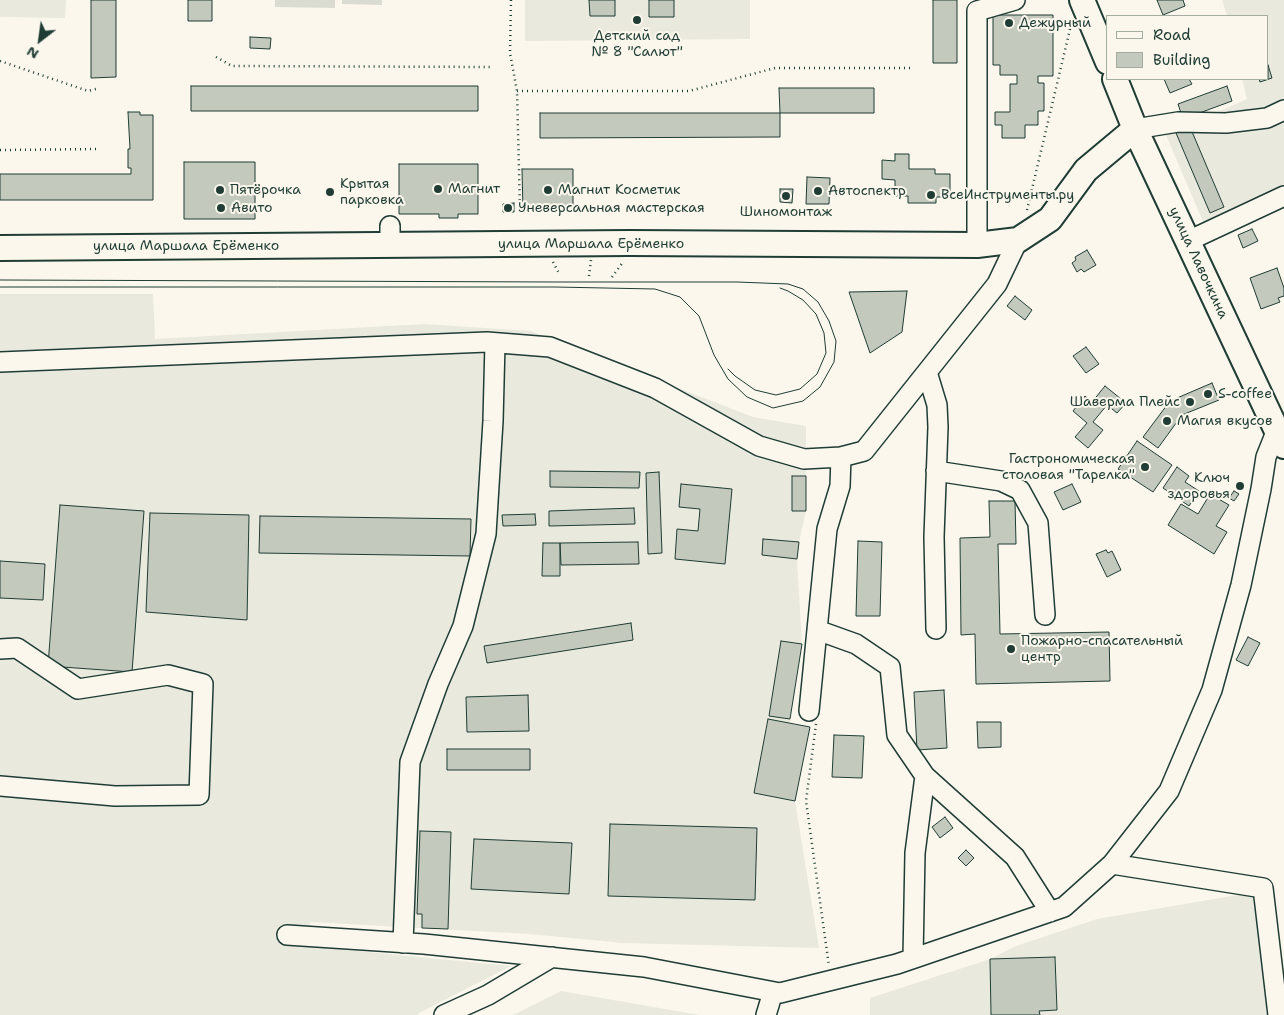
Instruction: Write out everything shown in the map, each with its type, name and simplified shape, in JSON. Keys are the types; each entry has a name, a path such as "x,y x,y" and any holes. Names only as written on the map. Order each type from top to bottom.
{"main road":[{"path":"1082,0 1106,57"},
{"name":"улица Лавочкина","path":"1114,80 1135,129 1280,439"},
{"name":"улица Маршала Ерёменко","path":"0,248 390,236 629,243 977,245 1018,240 1050,219 1086,170 1135,129"}],"street":[{"path":"977,245 977,11 1016,0"},
{"path":"1135,129 1178,122 1226,123 1267,118 1284,110"},
{"path":"1188,241 1284,196"},
{"path":"0,362 495,343 550,348 655,388 759,446 804,459 841,457 864,451 997,284 1018,240"},
{"path":"403,943 410,762 438,684 463,626 486,534 493,421 495,343"},
{"path":"928,372 937,405 934,537 936,629"},
{"path":"287,935 403,943 644,967 780,993 913,958 1064,907 1112,864 1169,791 1212,690 1241,585 1266,457 1280,439"},
{"path":"809,711 827,529 840,486 841,457"},
{"path":"936,471 1001,481 1020,490 1038,523 1045,615"},
{"path":"817,630 856,644 890,667 897,735 925,776 1015,857 1050,912"},
{"path":"0,649 17,648 78,689 168,675 203,684 198,795 114,796 0,786"},
{"path":"913,958 915,853 925,776"},
{"path":"1112,864 1264,888 1280,1007"},
{"path":"444,1015 488,995 552,957"},
{"path":"766,1015 773,992"}],"path":[{"path":"511,0 510,53 517,91 520,210"},
{"path":"1027,210 1071,25"},
{"path":"216,57 232,66 492,67"},
{"path":"0,60 88,91 96,88"},
{"path":"517,91 689,91 775,68 911,68"},
{"path":"0,150 98,149"},
{"path":"551,258 560,275"},
{"path":"589,276 591,259"},
{"path":"612,277 625,259"},
{"path":"809,711 817,725 806,801 830,980"}],"shaded area":[{"path":"0,0 66,0 65,18 0,17"},
{"path":"275,0 335,0 335,8 275,7"},
{"path":"342,0 382,0 382,5 342,4"},
{"name":"Детский сад № 8 \"Салют\"","path":"525,0 750,0 750,39 525,41"},
{"path":"1222,0 1284,0 1284,185 1204,224 1166,135 1247,99 1242,80 1269,80 1269,15 1227,15"},
{"path":"0,294 153,294 155,339 424,324 531,331 753,417 806,426 806,511 797,559 802,644 790,719 791,724 810,727 795,801 819,948 623,943 529,934 310,922 306,946 511,966 418,1015 0,1015"},
{"path":"1255,892 1269,1015 870,1015 870,998 990,959 1016,946 1097,919"},
{"path":"561,991 700,1015 513,1015"}],"building":[{"path":"91,0 116,0 116,77 91,78"},
{"path":"188,0 212,0 212,21 188,21"},
{"path":"589,0 615,0 615,16 590,16"},
{"path":"649,0 674,0 674,17 649,17"},
{"path":"933,0 957,0 957,63 933,63"},
{"path":"1157,0 1183,0 1185,6 1163,15"},
{"path":"993,15 1053,15 1053,76 1038,76 1038,83 1044,83 1044,111 1038,111 1038,125 1025,125 1025,138 1002,138 1002,125 995,125 995,112 1010,112 1010,84 1017,84 1017,75 1000,75 1000,65 993,65"},
{"path":"250,37 271,38 270,49 250,48"},
{"path":"1269,68 1272,78 1269,79"},
{"path":"1164,80 1190,80 1192,84 1170,93"},
{"path":"191,86 478,86 478,111 191,111"},
{"path":"1227,86 1232,101 1183,119 1178,104"},
{"path":"779,88 874,88 874,113 780,113"},
{"path":"128,112 140,112 140,115 153,115 153,200 0,200 0,174 131,174 131,168 128,168 128,149 130,149"},
{"path":"540,113 780,113 780,137 540,138"},
{"path":"1190,127 1224,207 1210,213 1176,133"},
{"path":"895,154 909,154 909,169 935,169 935,174 950,174 950,197 936,197 936,203 908,203 908,196 895,196 895,180 882,179 882,160 895,161"},
{"name":"Пятёрочка","path":"184,162 255,162 255,219 184,219"},
{"name":"Магнит","path":"399,164 478,164 478,214 458,214 458,218 439,218 439,214 399,214"},
{"name":"Магнит Косметик","path":"522,169 573,169 573,210 523,211"},
{"name":"Автоспектр","path":"807,177 830,178 829,204 806,204"},
{"name":"Шиномонтаж","path":"780,189 793,189 792,203 780,202"},
{"name":"Уневерсальная мастерская","path":"514,203 514,212 503,212 503,204"},
{"path":"1252,229 1258,241 1243,248 1238,235"},
{"path":"1087,250 1096,265 1084,272 1081,269 1077,272 1072,263 1076,260 1075,257"},
{"path":"1277,268 1284,288 1284,296 1278,298 1280,302 1261,309 1250,278"},
{"path":"907,291 902,332 870,353 849,292"},
{"path":"1015,296 1032,310 1025,320 1007,306"},
{"path":"1086,347 1099,364 1086,373 1073,356"},
{"path":"1212,383 1219,400 1182,415 1158,448 1143,437 1170,401"},
{"path":"1105,386 1126,403 1117,413 1107,405 1093,422 1103,430 1088,448 1075,437 1087,423 1073,411 1085,396 1092,402"},
{"name":"Гастрономическая столовая \"Тарелка\"","path":"1137,441 1172,465 1153,492 1118,469"},
{"path":"1177,467 1189,476 1185,482 1199,491 1189,506 1163,488"},
{"path":"550,471 640,472 639,488 550,487"},
{"path":"659,472 662,553 648,554 646,473"},
{"path":"792,476 806,476 806,511 792,511"},
{"path":"1240,482 1244,486 1240,490 1236,486"},
{"path":"681,484 732,489 725,564 675,559 677,529 698,531 700,509 679,507"},
{"path":"1072,484 1081,502 1063,510 1054,492"},
{"path":"1234,491 1239,494 1234,501 1229,498"},
{"path":"1210,494 1229,505 1216,526 1227,532 1214,554 1168,525 1181,504 1198,514"},
{"path":"989,501 1015,501 1016,544 998,544 1000,634 1109,632 1110,681 976,684 975,634 961,635 960,538 990,537"},
{"path":"60,505 144,511 132,672 48,666"},
{"path":"634,508 635,524 549,526 549,511"},
{"path":"150,513 249,515 247,620 146,612"},
{"path":"535,514 536,525 503,526 502,515"},
{"path":"260,516 471,519 470,556 259,553"},
{"path":"763,539 799,542 797,559 762,555"},
{"path":"858,541 882,542 880,616 856,616"},
{"path":"638,542 639,564 561,565 560,543"},
{"path":"543,543 560,543 560,576 542,576"},
{"path":"1106,550 1108,553 1112,551 1121,570 1107,577 1096,554"},
{"path":"0,561 45,564 43,600 0,598"},
{"path":"631,623 633,640 487,663 484,646"},
{"path":"1248,637 1260,643 1248,666 1236,660"},
{"path":"781,641 802,644 790,719 769,716"},
{"path":"944,690 947,748 917,750 914,692"},
{"path":"528,695 529,731 467,732 466,697"},
{"path":"768,719 810,727 795,801 754,793"},
{"path":"977,722 1001,722 1001,747 978,748"},
{"path":"834,735 864,736 862,778 832,777"},
{"path":"447,749 530,749 530,770 447,770"},
{"path":"945,817 953,828 940,838 932,827"},
{"path":"610,824 757,828 755,900 608,896"},
{"path":"420,831 451,832 448,929 422,928 422,914 417,914"},
{"path":"474,839 572,843 569,894 471,889"},
{"path":"966,850 974,858 966,866 958,858"},
{"path":"1055,957 1057,1010 1039,1011 1040,1015 991,1015 990,959"}],"tram line":[{"path":"0,280 737,282 788,284 803,289 818,302 829,321 836,341 834,362 820,387 803,401 773,408 747,397 728,379 714,355 699,316 680,297 655,289 555,287 0,287"},
{"path":"728,369 755,390 776,395 800,389 817,374 826,353 824,333 816,314 803,300 780,288"}],"place":[{"name":"Детский сад № 8 \"Салют\"","path":"637,20"},
{"name":"Дежурный","path":"1009,23"},
{"name":"Магнит","path":"438,189"},
{"name":"Пятёрочка","path":"220,190"},
{"name":"Магнит Косметик","path":"548,190"},
{"name":"Автоспектр","path":"818,191"},
{"name":"Крытая парковка","path":"330,192"},
{"name":"ВсеИнструменты.ру","path":"931,195"},
{"name":"Шиномонтаж","path":"786,196"},
{"name":"Авито","path":"221,208"},
{"name":"Уневерсальная мастерская","path":"508,208"},
{"name":"S-coffee","path":"1208,394"},
{"name":"Шаверма Плейс","path":"1190,402"},
{"name":"Магия вкусов","path":"1167,421"},
{"name":"Гастрономическая столовая \"Тарелка\"","path":"1145,467"},
{"name":"Ключ здоровья","path":"1240,486"},
{"name":"Пожарно-спасательный центр","path":"1011,649"}]}
